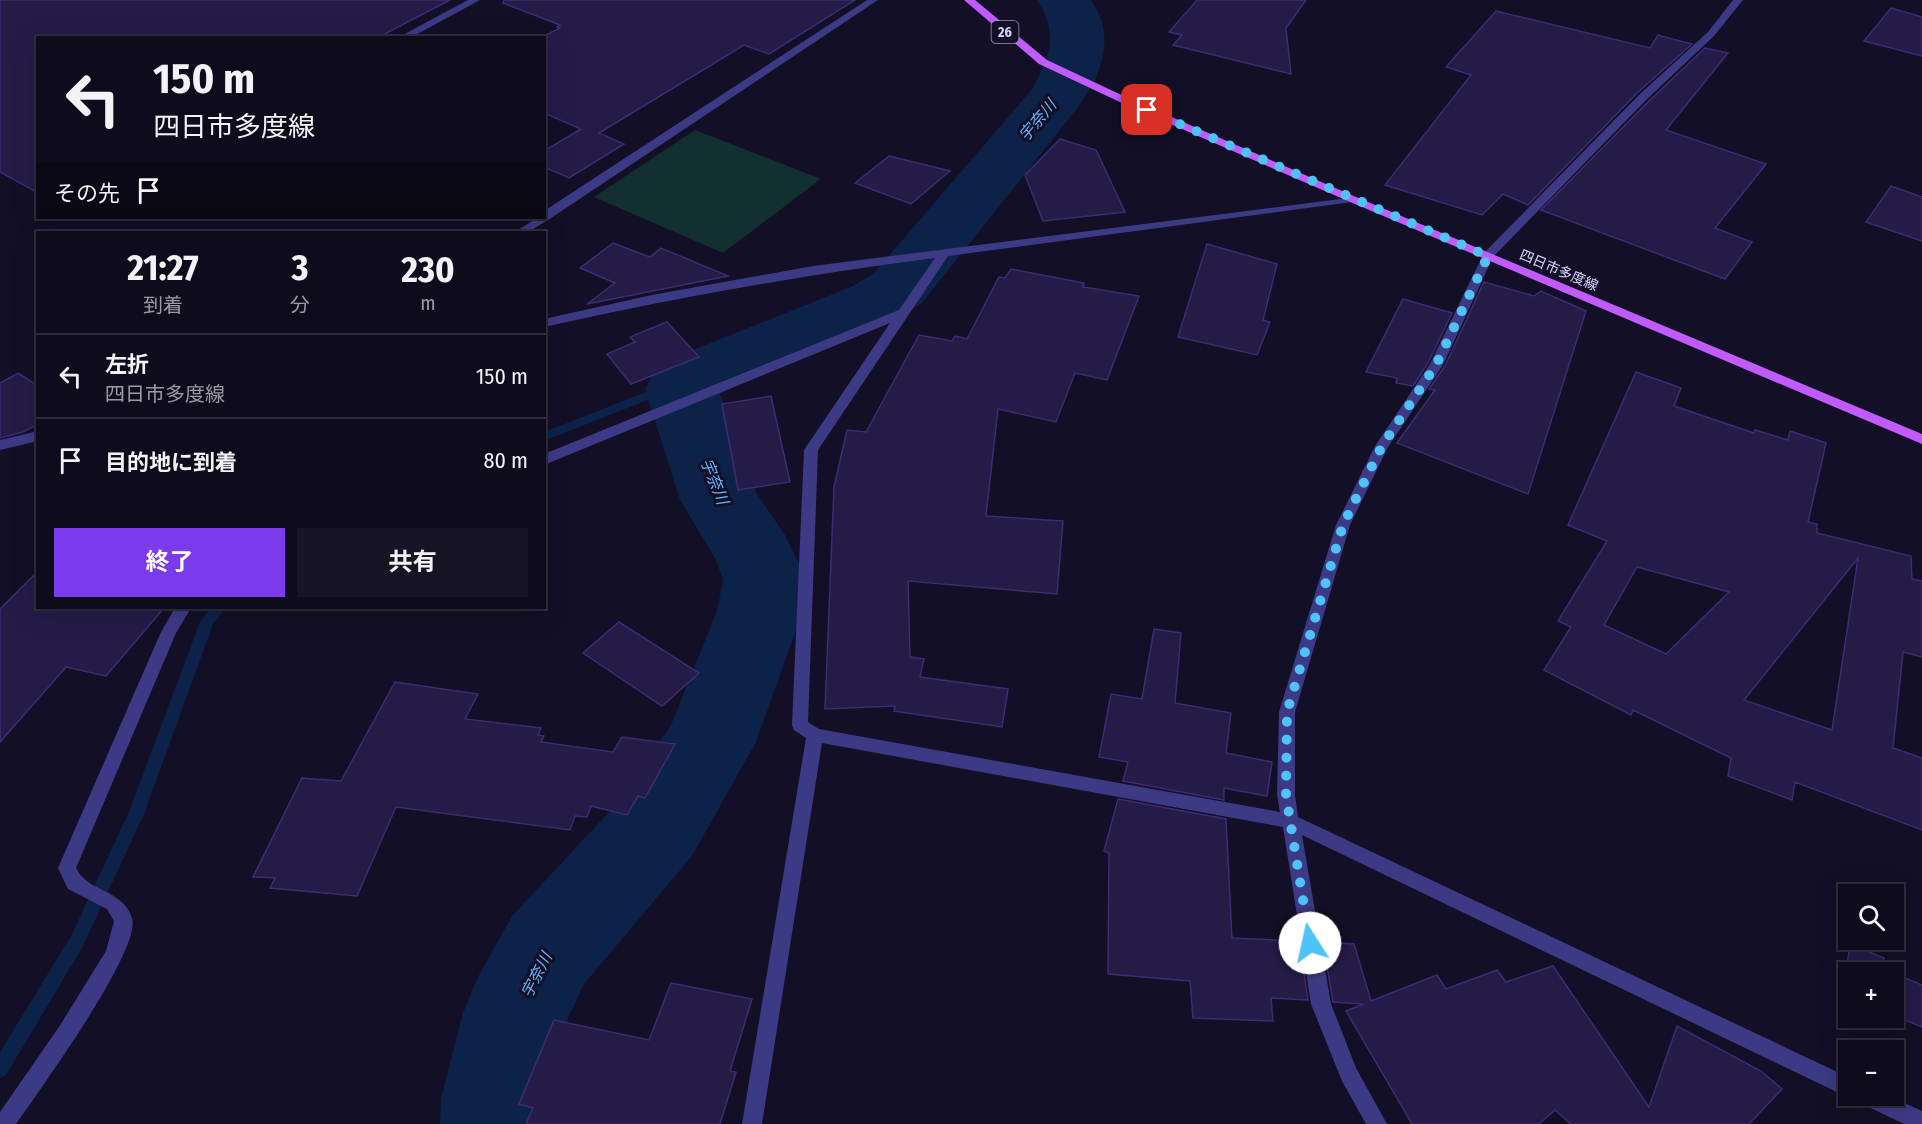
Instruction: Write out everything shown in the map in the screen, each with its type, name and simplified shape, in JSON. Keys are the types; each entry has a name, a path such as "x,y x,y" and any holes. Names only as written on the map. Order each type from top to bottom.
{"main road":[{"name":"四日市多度線","path":"969,0 1043,62 1352,199 1922,439"}],"street":[{"path":"406,36 475,0"},
{"path":"546,216 873,0"},
{"path":"1377,1124 1348,1074 1321,1004 1286,795 1287,712 1343,525 1382,446 1436,365 1488,256 1643,97 1711,34 1738,0"},
{"path":"546,323 675,295 813,270 1352,199"},
{"path":"523,231 541,219"},
{"path":"940,253 906,312 811,450 800,725 815,735 1289,821 1838,1082"},
{"path":"546,459 906,312"},
{"path":"0,445 36,436"},
{"path":"4,1124 66,1034 115,954 124,920 113,903 74,883 67,868 169,632 182,609"},
{"path":"752,1124 815,735"},
{"path":"1888,1106 1922,1122"}],"green space":[{"path":"695,130 821,179 723,253 594,197"}],"building":[{"path":"0,0 450,0 381,36 36,36 36,192 0,172"},
{"path":"504,0 855,0 769,54 744,45 599,133 624,144 569,178 546,168 546,150 581,129 546,114 546,36 544,36 560,28 557,27 560,25 503,3"},
{"path":"1197,0 1306,0 1286,28 1291,74 1173,45 1182,35 1169,32"},
{"path":"1891,8 1922,17 1922,56 1864,41"},
{"path":"1496,11 1650,48 1658,35 1692,44 1637,93 1528,205 1503,194 1482,215 1385,185 1471,75 1446,67"},
{"path":"1705,48 1728,53 1666,130 1766,164 1715,228 1752,242 1725,279 1541,210"},
{"path":"1060,139 1096,150 1125,212 1043,221 1025,175"},
{"path":"889,156 950,171 911,204 855,183"},
{"path":"1891,186 1922,197 1922,241 1866,222"},
{"path":"613,243 650,257 661,248 728,276 587,304 615,283 580,268"},
{"path":"1207,244 1277,264 1263,320 1270,322 1257,355 1178,337"},
{"path":"1011,269 1084,283 1083,287 1139,296 1107,380 1075,373 1056,422 998,409 986,516 1063,521 1057,594 908,581 910,657 924,659 920,677 1008,689 1002,727 894,711 895,706 825,709 834,487 847,430 866,432 919,335 952,341 955,336 967,339 999,277 1005,278"},
{"path":"1484,282 1534,296 1541,291 1586,311 1528,494 1397,443 1435,390 1429,389 1445,366"},
{"path":"1403,299 1452,313 1428,363 1413,386 1396,383 1397,378 1366,372"},
{"path":"667,322 699,357 631,384 607,354 635,342 630,337"},
{"path":"1636,372 1681,388 1674,406 1754,433 1755,430 1788,440 1790,431 1826,443 1808,522 1817,524 1817,533 1911,556 1912,579 1922,581 1922,657 1903,652 1893,748 1922,758 1922,830 1795,782 1792,800 1728,776 1731,758 1633,710 1631,715 1544,670 1571,627 1558,621 1607,541 1568,525","holes":["1858,558 1832,730 1744,700","1637,567 1729,592 1666,654 1604,625"]},
{"path":"18,373 36,385 36,425 23,432 0,438 0,383"},
{"path":"771,396 790,482 738,490 722,404"},
{"path":"36,573 36,609 163,609 106,676 66,667 0,742 0,609"},
{"path":"619,622 699,673 662,706 583,653"},
{"path":"1154,629 1181,633 1175,703 1231,713 1226,753 1272,762 1267,796 1224,788 1224,800 1123,781 1128,762 1099,757 1111,694 1142,699"},
{"path":"395,682 478,694 465,719 541,728 538,735 544,736 541,742 613,752 622,737 675,744 645,798 638,796 627,815 591,806 587,817 575,816 570,830 396,807 357,896 270,888 275,878 253,877 302,778 341,781"},
{"path":"1118,799 1226,819 1232,938 1299,941 1308,1000 1271,998 1273,1021 1193,1018 1190,981 1108,974 1109,853 1104,851"},
{"path":"1323,942 1354,944 1371,1001 1437,975 1446,989 1497,970 1506,982 1553,966 1649,1107 1677,1026 1761,1071 1782,1089 1749,1124 1571,1124 1555,1110 1539,1124 1412,1124 1346,1011 1364,1004 1333,1002"},
{"path":"1849,950 1865,950 1884,958 1884,962 1847,962"},
{"path":"1904,978 1922,985 1922,1027 1904,1020"},
{"path":"671,983 752,999 730,1071 736,1072 720,1124 526,1124 533,1108 519,1104 554,1020 649,1040"}],"waterway":[{"name":"宇奈川","path":"496,1124 497,1098 516,1013 548,950 658,826 710,742 760,611 765,580 756,557 720,500 682,389 684,381 877,301 898,288 1059,94 1078,46 1077,22 1063,0"},
{"path":"546,436 684,381"},
{"path":"0,1069 77,941 136,814 207,622 217,609"}],"route":[{"path":"1147,110 1488,256 1436,365 1382,446 1343,525 1287,712 1286,795 1295,862 1310,943"}]}
